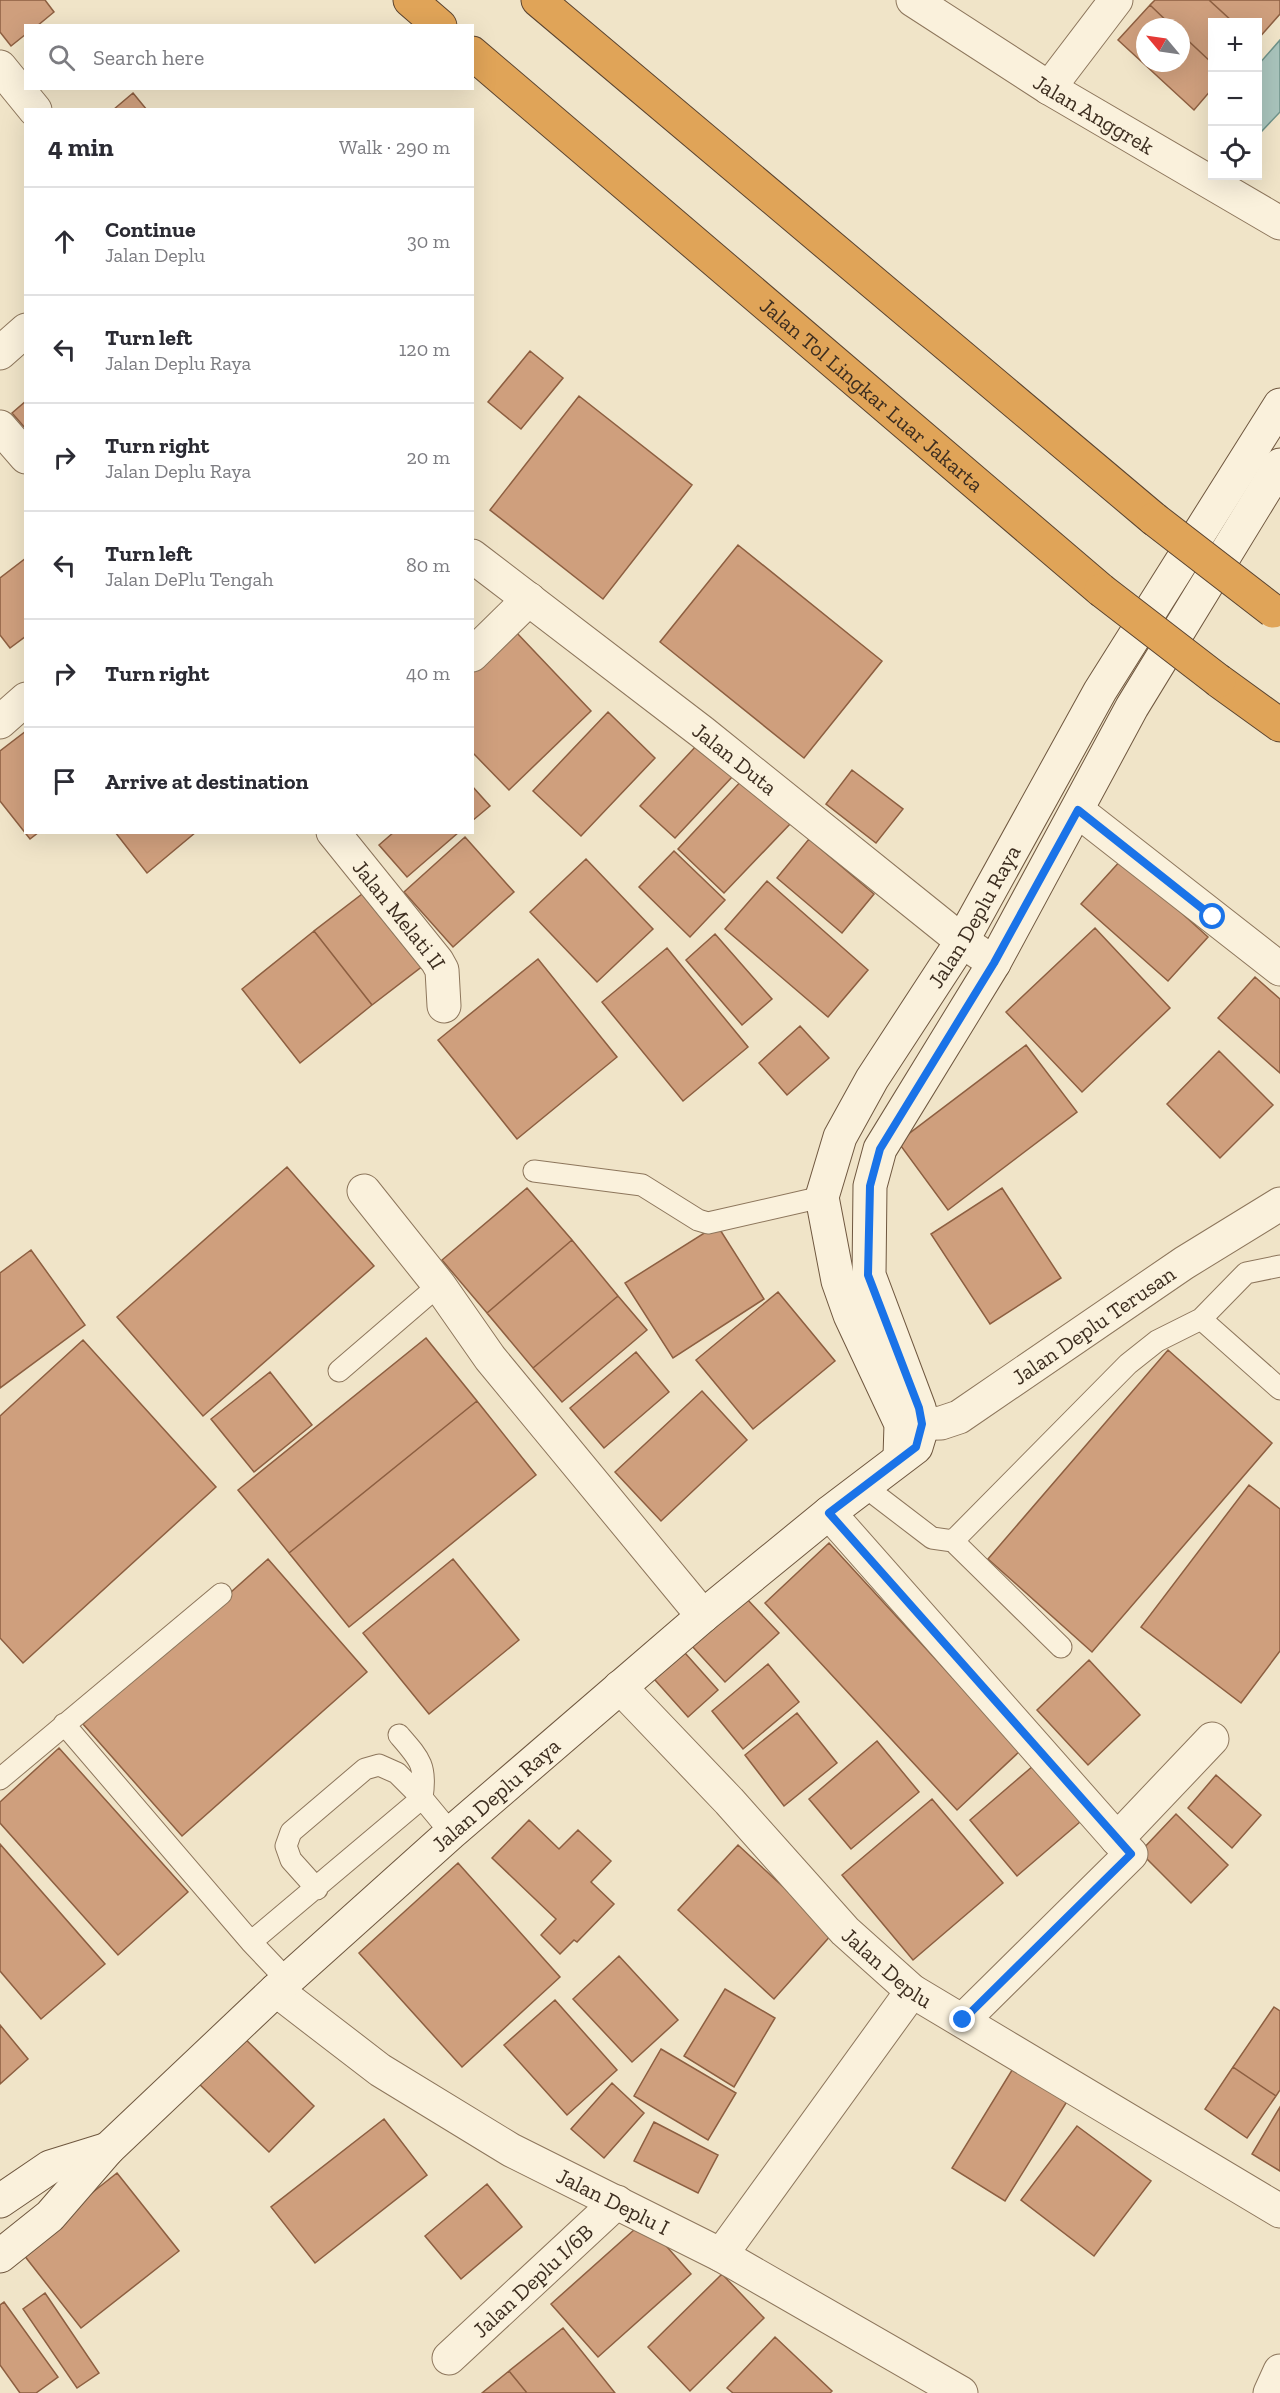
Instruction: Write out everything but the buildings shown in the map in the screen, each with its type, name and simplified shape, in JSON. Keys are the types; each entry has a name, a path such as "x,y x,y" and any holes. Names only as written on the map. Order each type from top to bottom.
{"highway":[{"path":"410,0 438,24"},
{"path":"538,0 1154,519 1277,613"},
{"name":"Jalan Tol Lingkar Luar Jakarta","path":"474,55 1101,591 1280,725"}],"street":[{"name":"Jalan Anggrek","path":"913,0 1048,88 1280,223"},
{"path":"1048,88 1116,0"},
{"path":"0,67 33,108"},
{"path":"0,352 24,332"},
{"name":"Jalan Deplu Raya","path":"853,1278 822,1197 840,1137 872,1079 962,941 1100,691 1280,405"},
{"path":"0,427 24,455"},
{"name":"Jalan Deplu Raya","path":"0,2256 50,2216 108,2149 282,1985 452,1833 703,1616 900,1458 912,1424 850,1315 853,1278 870,1186 880,1149 994,963 1132,707 1280,465"},
{"name":"Jalan Duta","path":"474,557 756,775 962,941 994,963"},
{"path":"474,653 530,599"},
{"path":"0,722 24,701"},
{"path":"1078,810 1280,969"},
{"name":"Jalan Melati II","path":"335,834 437,961 441,970 444,1006"},
{"path":"364,1191 440,1285 490,1358 703,1616"},
{"name":"Jalan Deplu Terusan","path":"912,1424 941,1423 959,1417 1184,1263 1280,1204"},
{"path":"829,1513 1131,1854 963,2020"},
{"name":"Jalan Deplu","path":"620,1687 729,1801 845,1931 912,1990 1280,2211"},
{"path":"1117,1839 1212,1739"},
{"name":"Jalan Deplu I","path":"282,1985 380,2070 512,2150 721,2255 939,2388"},
{"path":"721,2255 912,1990"},
{"name":"Jalan Deplu Raya","path":"0,2200 50,2167 108,2149"},
{"name":"Jalan Deplu I/6B","path":"449,2358 617,2202"},
{"path":"1270,2393 1280,2372"}],"lane":[{"path":"534,1171 642,1185 698,1220 708,1222 822,1197"},
{"path":"953,1542 1128,1364 1157,1341 1201,1319 1246,1273 1280,1266"},
{"path":"339,1371 440,1285"},
{"path":"1201,1319 1280,1389"},
{"path":"864,1486 932,1538 953,1542 1061,1647"},
{"path":"0,1779 221,1594"},
{"path":"64,1724 251,1942 282,1985"},
{"path":"251,1942 317,1889 422,1798 426,1776 416,1754 399,1735"},
{"path":"317,1889 291,1860 286,1846 291,1832 365,1769 379,1765 397,1773 452,1833"}],"water":[{"path":"1280,40 1280,112 1262,131 1262,72 1262,60"}],"route":[{"path":"963,2020 1131,1854 829,1513 916,1447 922,1434 919,1408 868,1275 870,1186 880,1149 994,963 1078,810 1213,917"}]}
